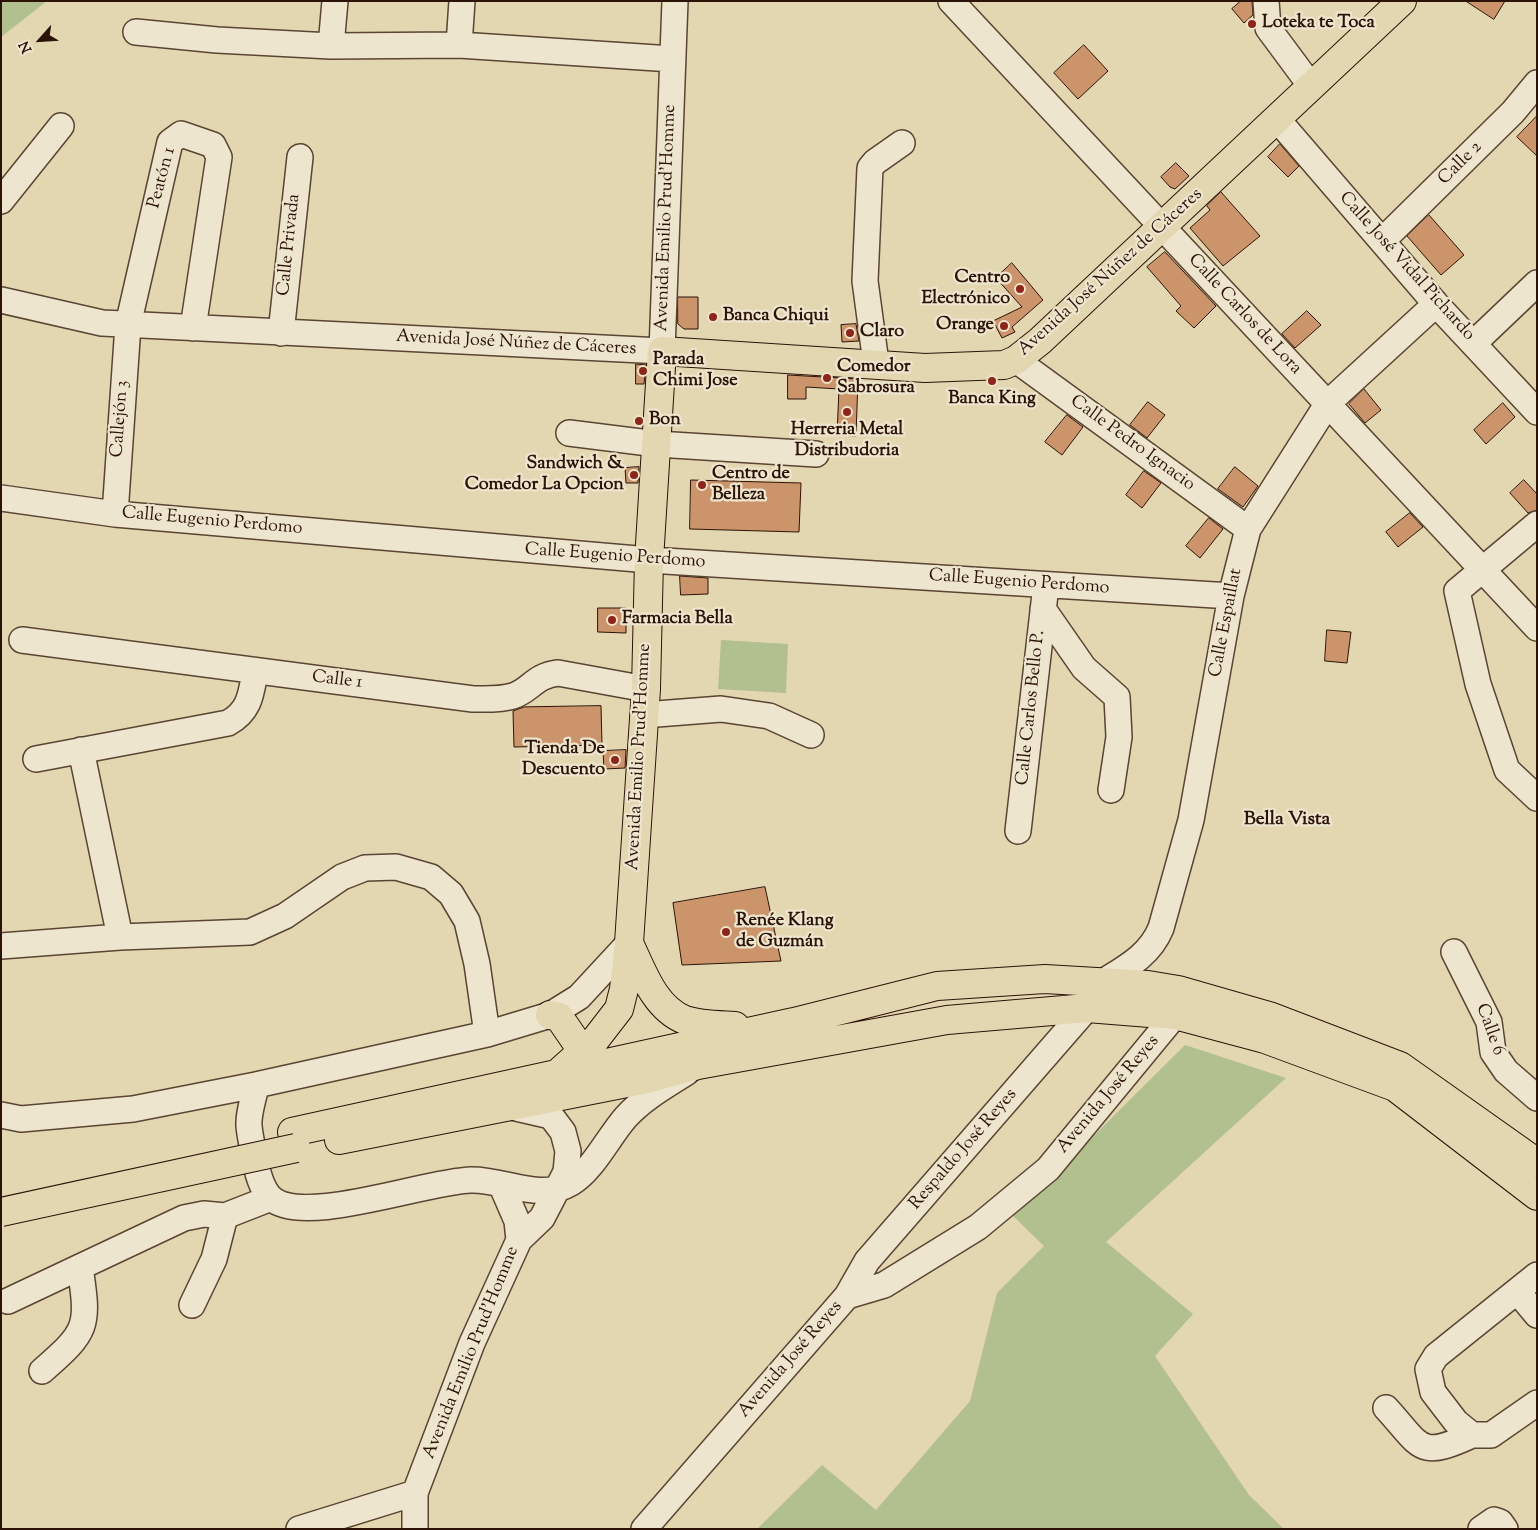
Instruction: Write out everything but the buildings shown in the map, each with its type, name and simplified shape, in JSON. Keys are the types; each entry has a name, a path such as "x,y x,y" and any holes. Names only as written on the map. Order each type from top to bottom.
{"main road":[{"name":"Avenida José Núñez de Cáceres","path":"662,351 876,363 925,368 1004,365 1016,360 1040,341 1402,1"},
{"name":"Avenida Emilio Prud'Homme","path":"558,1073 583,1052 618,1009 624,989 629,943 645,702 649,560 662,351"},
{"name":"Avenida Emilio Prud'Homme","path":"629,943 644,974 663,1006 685,1020 735,1026 794,1022"},
{"path":"1,1212 558,1073 794,1022 937,986 1045,979 1148,984 1178,990 1272,1017 1400,1066 1537,1163"},
{"path":"1,1195 294,1140 512,1108 648,1079 698,1065 947,1020 1087,1008 1175,1015 1265,1039 1395,1088 1537,1196"},
{"path":"550,1015 559,1017 583,1052"}],"street":[{"path":"331,46 335,1"},
{"path":"459,46 462,1"},
{"name":"Avenida Emilio Prud'Homme","path":"662,351 675,1"},
{"name":"Calle Carlos de Lora","path":"951,1 1537,628"},
{"path":"1266,1 1268,28 1311,86"},
{"path":"136,32 218,40 331,46 459,46 672,59"},
{"name":"Calle 2","path":"1382,241 1513,112 1537,83"},
{"name":"Calle José Vidal Pichardo","path":"1277,119 1436,304 1537,412"},
{"path":"1,202 61,126"},
{"name":"Peatón 1","path":"128,325 170,142 181,134 213,145 218,157 193,328"},
{"path":"876,363 865,281 870,168 875,162 902,143"},
{"name":"Calle Privada","path":"281,334 300,157"},
{"path":"1474,343 1537,282"},
{"name":"Avenida José Núñez de Cáceres","path":"1,300 102,323 281,334 662,351"},
{"name":"Calle Espaillat","path":"1103,982 1140,957 1155,943 1161,928 1191,820 1231,596 1248,529 1328,403 1436,304"},
{"name":"Callejón 3","path":"114,514 128,325"},
{"name":"Calle Pedro Ignacio","path":"1016,360 1248,529"},
{"path":"569,433 657,444 816,454"},
{"name":"Calle Eugenio Perdomo","path":"1,498 114,514 649,560 1044,597 1231,596"},
{"path":"1537,524 1482,568 1457,591 1478,684 1507,770 1537,798"},
{"path":"1044,597 1084,668 1117,697 1119,737 1111,790"},
{"name":"Calle Carlos Bello P.","path":"1018,831 1044,597"},
{"name":"Calle 1","path":"22,640 255,672 473,699 500,699 513,696 533,681 547,674 558,673 645,702 721,709 769,716 812,735"},
{"path":"36,759 228,723 239,717 248,706 255,672"},
{"path":"81,750 120,937"},
{"path":"1,946 120,937 250,932 285,916 342,877 365,868 396,867 431,876 451,894 467,921 477,964 487,1034"},
{"path":"1,1115 20,1119 133,1109 256,1085 487,1034 550,1015 579,997 629,943"},
{"name":"Calle 6","path":"1454,952 1489,1022 1493,1052 1506,1071 1537,1098"},
{"name":"Respaldo José Reyes","path":"847,1296 867,1261 1087,1008"},
{"name":"Avenida José Reyes","path":"644,1529 847,1296 884,1285 978,1227 1048,1168 1175,1015"},
{"path":"256,1085 249,1125 258,1174 271,1198 296,1208 323,1208 426,1186 472,1180 540,1191 557,1190 572,1182 585,1171 609,1136 628,1114 659,1090 698,1065"},
{"name":"Avenida Emilio Prud'Homme","path":"415,1529 415,1493 472,1343 519,1240 542,1218 566,1172 568,1151 563,1132 551,1116 512,1108"},
{"path":"500,1184 517,1221 519,1240"},
{"path":"8,1301 184,1218 204,1214 225,1216 271,1198"},
{"path":"192,1305 214,1258 225,1216"},
{"path":"42,1371 72,1345 84,1326 84,1296 80,1267"},
{"path":"1472,1435 1456,1422 1433,1392 1428,1369 1436,1356 1530,1303 1537,1275"},
{"path":"1386,1408 1422,1447 1434,1450 1447,1447 1472,1435 1491,1435 1537,1403"},
{"path":"299,1529 415,1493"},
{"path":"1481,1529 1494,1520 1500,1522 1505,1529"}],"green space":[{"path":"1,1 47,1 1,37"},
{"path":"721,640 788,644 786,693 718,689"},
{"path":"1185,1045 1286,1078 1106,1242 1193,1314 1155,1356 1249,1495 1284,1529 757,1529 822,1465 876,1510 970,1401 997,1293 1044,1246 1013,1216"}],"place":[{"name":"Loteka te Toca","path":"1252,24"},
{"name":"Centro Electrónico","path":"1020,289"},
{"name":"Banca Chiqui","path":"713,317"},
{"name":"Orange","path":"1004,326"},
{"name":"Claro","path":"850,333"},
{"name":"Parada Chimi Jose","path":"643,371"},
{"name":"Comedor Sabrosura","path":"827,378"},
{"name":"Banca King","path":"992,381"},
{"name":"Herreria Metal Distribudoria","path":"847,412"},
{"name":"Bon","path":"639,421"},
{"name":"Sandwich & Comedor La Opcion","path":"634,475"},
{"name":"Centro de Belleza","path":"702,485"},
{"name":"Farmacia Bella","path":"612,620"},
{"name":"Tienda De Descuento","path":"615,760"},
{"name":"Renée Klang de Guzmán","path":"726,932"}],"district":[{"name":"Bella Vista","path":"1287,821"}]}
